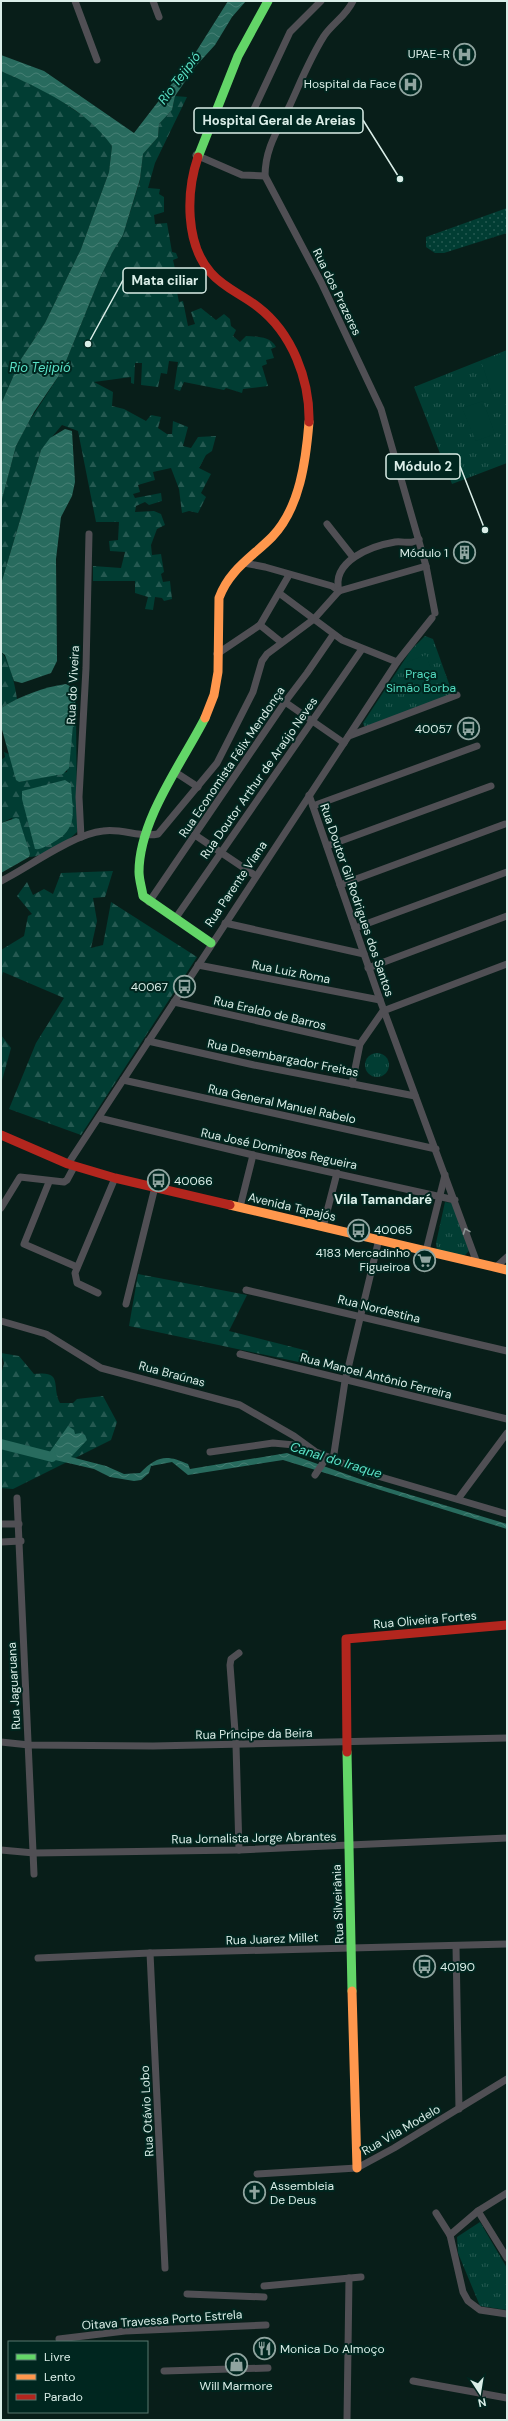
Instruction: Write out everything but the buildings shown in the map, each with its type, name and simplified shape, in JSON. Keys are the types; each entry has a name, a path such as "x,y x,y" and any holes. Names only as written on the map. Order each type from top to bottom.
{"street":[{"path":"75,1 97,60"},
{"path":"153,1 159,17"},
{"path":"211,943 149,902 143,896 138,875 138,862 147,836 175,772 210,706 216,683 219,598 221,588 227,578 278,529 287,516 303,463 309,409 301,373 278,326 259,308 214,276 200,254 188,211 190,181 196,155 235,65 268,1"},
{"path":"254,109 290,32 321,1"},
{"name":"Rua dos Prazeres","path":"353,1 348,11 326,35 303,73 269,144 265,163 266,176 315,270 376,398 390,436 419,539 426,566 434,615"},
{"path":"196,155 242,174 266,176"},
{"path":"326,524 353,557"},
{"name":"Rua do Viveira","path":"81,837 79,797 86,668 89,534"},
{"path":"339,591 337,584 342,567 353,557 395,542 412,544 419,539"},
{"path":"244,563 332,586 339,591"},
{"path":"1,881 81,837 96,832 116,830 147,836 158,834 217,763 252,692 262,661 281,642 314,618 339,591 426,566"},
{"path":"218,654 260,625 289,574"},
{"path":"279,593 314,618 333,635 350,645 362,648 397,662"},
{"name":"Rua Parente Viana","path":"71,1166 99,1118 211,943 397,662 434,615"},
{"path":"260,625 281,642"},
{"name":"Rua Economista Félix Mendonça","path":"149,902 285,702 333,635"},
{"name":"Rua Doutor Arthur de Araújo Neves","path":"175,919 362,648"},
{"path":"348,736 457,695"},
{"path":"285,702 344,743"},
{"path":"313,806 477,746"},
{"path":"175,772 198,787"},
{"path":"327,846 491,786"},
{"name":"Rua Doutor Gil Rodrigues dos Santos","path":"309,795 383,1011 446,1174 477,1263"},
{"path":"340,885 506,824"},
{"path":"195,835 256,876"},
{"path":"355,928 507,872"},
{"path":"368,968 507,916"},
{"path":"225,923 364,954"},
{"path":"383,1011 507,964"},
{"name":"Rua Luiz Roma","path":"198,965 380,1000"},
{"name":"Rua Eraldo de Barros","path":"174,1002 360,1044"},
{"name":"Rua Doutor Gil Rodrigues dos Santos","path":"352,1084 360,1044 383,1011"},
{"name":"Rua Desembargador Freitas","path":"148,1041 254,1065 415,1096"},
{"name":"Rua General Manuel Rabelo","path":"123,1080 436,1149"},
{"name":"Rua José Domingos Regueira","path":"99,1118 253,1155 455,1200"},
{"name":"Avenida Tapajós","path":"1,1135 71,1166 115,1178 507,1270"},
{"path":"240,1207 253,1155"},
{"path":"1,1208 20,1177 23,1176 49,1182 66,1181 71,1166"},
{"path":"323,1227 337,1173"},
{"path":"426,1251 446,1174"},
{"path":"98,1294 77,1283 75,1279 77,1267 115,1178"},
{"path":"49,1182 24,1240 25,1246 77,1267"},
{"path":"126,1304 155,1187"},
{"path":"317,1474 328,1460 379,1239"},
{"path":"496,1267 507,1257"},
{"name":"Rua Nordestina","path":"246,1290 507,1351"},
{"name":"Rua Braúnas","path":"1,1321 46,1334 101,1368 240,1405 294,1436 306,1446 328,1460 389,1480 507,1514"},
{"name":"Rua Manoel Antônio Ferreira","path":"240,1354 345,1381 507,1419"},
{"path":"458,1499 507,1433"},
{"path":"210,1452 273,1443 306,1446"},
{"name":"Rua Jaguaruana","path":"17,1498 21,1541 34,1874"},
{"path":"1,1524 19,1524"},
{"path":"1,1542 21,1541"},
{"name":"Rua Oliveira Fortes","path":"346,1639 507,1625"},
{"name":"Rua Silveirânia","path":"346,1639 348,1846 357,2168"},
{"path":"238,1653 231,1659 230,1665 236,1745 239,1850"},
{"name":"Rua Príncipe da Beira","path":"1,1742 29,1745 236,1745 507,1738"},
{"name":"Rua Jornalista Jorge Abrantes","path":"1,1850 34,1853 239,1850 507,1838"},
{"name":"Rua Juarez Millet","path":"38,1958 150,1953 507,1944"},
{"path":"456,1946 459,2109"},
{"name":"Rua Otávio Lobo","path":"150,1953 165,2268"},
{"name":"Rua Vila Modelo","path":"257,2174 357,2168 459,2109 507,2079"},
{"path":"450,2235 478,2211 507,2193"},
{"path":"478,2211 507,2258"},
{"path":"436,2213 450,2235 463,2292 468,2301 480,2310 507,2314"},
{"path":"264,2286 361,2277"},
{"path":"347,2420 349,2278"},
{"path":"188,2294 264,2297"},
{"name":"Oitava Travessa Porto Estrela","path":"59,2339 125,2331 266,2325"},
{"path":"164,2371 268,2368"},
{"path":"413,2380 507,2398"}],"green space":[{"path":"1,71 48,92 92,122 105,134 112,146 109,172 81,249 45,323 21,359 1,404"},
{"path":"175,96 187,97 155,163 148,188 160,189 159,194 164,197 164,212 154,215 155,224 167,223 172,252 176,253 178,258 173,260 178,282 170,284 172,294 177,292 179,302 183,301 188,326 195,324 191,312 201,308 216,320 224,314 230,319 231,326 236,330 233,336 240,342 246,336 267,339 273,343 276,347 271,349 274,358 266,360 267,364 262,366 268,386 243,389 242,393 226,388 224,390 184,382 180,391 174,389 178,362 169,361 167,374 161,373 158,387 141,385 142,363 135,363 134,384 131,383 131,377 94,382 113,392 112,406 124,409 146,421 151,415 161,417 158,428 167,434 172,434 173,421 188,427 183,446 191,448 198,437 216,436 212,451 206,455 199,468 211,474 201,493 206,497 198,513 189,511 182,513 179,489 171,468 153,472 155,480 138,485 140,492 133,494 135,498 161,493 162,501 149,505 145,502 136,506 135,512 154,511 161,514 165,525 157,529 151,545 152,555 161,554 164,572 161,574 163,582 170,581 172,599 164,601 162,598 155,597 153,610 145,609 148,597 135,593 135,581 93,581 93,566 121,568 125,552 110,551 109,541 118,540 119,522 96,522 78,431 62,425 41,450 1,584 1,503 16,446 28,423 62,371 99,280 112,253 123,235 140,180 143,154 158,137 159,124 172,110"},
{"path":"507,208 507,233 444,253 435,253 426,247 426,237"},
{"path":"507,350 507,463 452,484 414,387"},
{"path":"507,352 507,389 492,394 481,361"},
{"path":"483,401 495,434 476,441 462,408"},
{"name":"Praça Simão Borba","path":"425,636 433,639 453,695 367,727 364,726 363,723 411,650"},
{"path":"1,652 7,661 17,699 1,708"},
{"path":"426,655 441,696 422,702 407,662"},
{"path":"76,702 77,832 55,849 29,857 30,854 12,818 1,823 1,760 5,757 4,752 11,755 16,779 19,782 67,772"},
{"path":"113,871 105,897 93,898 97,921 91,948 103,945 111,902 197,957 81,1135 9,1109 36,1043 64,998 3,972 1,980 1,950 24,936 28,916 32,914 17,896 27,882 33,895 44,889 53,894 61,873"},
{"path":"1,1035 11,1048 1,1084"},
{"path":"377,1053 385,1057 389,1065 385,1073 377,1077 369,1073 365,1065 369,1057"},
{"path":"445,1202 452,1203 470,1250 464,1256 437,1250 436,1243"},
{"path":"138,1274 247,1295 229,1331 308,1351 308,1364 129,1326"},
{"path":"1,1353 19,1356 34,1374 43,1373 49,1374 53,1377 60,1403 73,1403 77,1399 103,1396 117,1422 111,1440 13,1489 1,1488 1,1375 4,1363"},
{"path":"480,2222 507,2268 507,2310 480,2306 458,2253 457,2237"}],"water":[{"name":"Rio Tejipió","path":"228,1 246,1 232,17 215,45 195,67 175,96 172,110 159,124 158,137 143,154 140,179 123,235 112,253 99,280 62,371 34,412 16,446 1,503 1,404 21,359 45,323 81,249 109,172 112,146 89,121 62,101 1,71 1,55 44,71 134,133 194,55"},
{"path":"65,429 72,431 75,482 72,496 61,517 56,559 57,661 51,673 22,683 14,681 5,655 1,652 1,584 41,450 50,438"},
{"path":"66,684 75,689 76,694 69,768 63,774 19,782 16,780 1,726 1,708 32,693 49,687"},
{"path":"65,780 71,784 73,811 71,825 61,837 52,843 44,848 35,849 22,799 22,791"},
{"path":"16,818 19,819 30,854 29,857 1,873 1,823"},
{"path":"68,1426 74,1430 75,1434 81,1433 85,1435 87,1440 71,1457 106,1466 124,1474 140,1473 146,1467 162,1458 174,1459 188,1464 190,1469 287,1453 371,1483 507,1524 507,1529 283,1460 188,1475 172,1462 151,1466 149,1473 141,1480 134,1481 110,1477 94,1469 38,1456 40,1451 49,1453"}],"waterway":[{"name":"Canal do Iraque","path":"1,1444 52,1457"}],"traffic: fast":[{"path":"198,157 238,56 268,1"},
{"path":"205,718 163,792 154,812 146,832 141,852 139,878 143,896 211,943"},
{"path":"347,1752 352,1991"}],"traffic: slow":[{"path":"205,718 214,695 218,672 219,598 229,579 242,564 272,537 282,525 289,512 300,483 306,452 309,422"},
{"path":"230,1205 507,1270"},
{"path":"352,1991 357,2168"}],"traffic: jam":[{"path":"198,157 191,186 190,201 192,233 196,248 202,261 216,278 258,307 280,330 297,358 306,390 309,422"},
{"path":"1,1135 68,1164 115,1178 230,1205"},
{"path":"347,1752 346,1639 507,1625"}],"place":[{"name":"UPAE-R","path":"465,54"},
{"name":"Hospital da Face","path":"411,84"},
{"name":"Hospital Geral de Areias","path":"400,179"},
{"name":"Mata ciliar","path":"88,344"},
{"name":"Módulo 2","path":"485,530"},
{"name":"Módulo 1","path":"464,553"},
{"name":"40057","path":"468,729"},
{"name":"40067","path":"184,987"},
{"name":"40066","path":"158,1181"},
{"name":"40065","path":"358,1230"},
{"name":"4183 Mercadinho Figueiroa","path":"425,1260"},
{"name":"40190","path":"424,1967"},
{"name":"Assembleia De Deus","path":"254,2193"},
{"name":"Monica Do Almoço","path":"265,2349"},
{"name":"Will Marmore","path":"236,2365"}],"district":[{"name":"Vila Tamandaré","path":"383,1199"}]}
